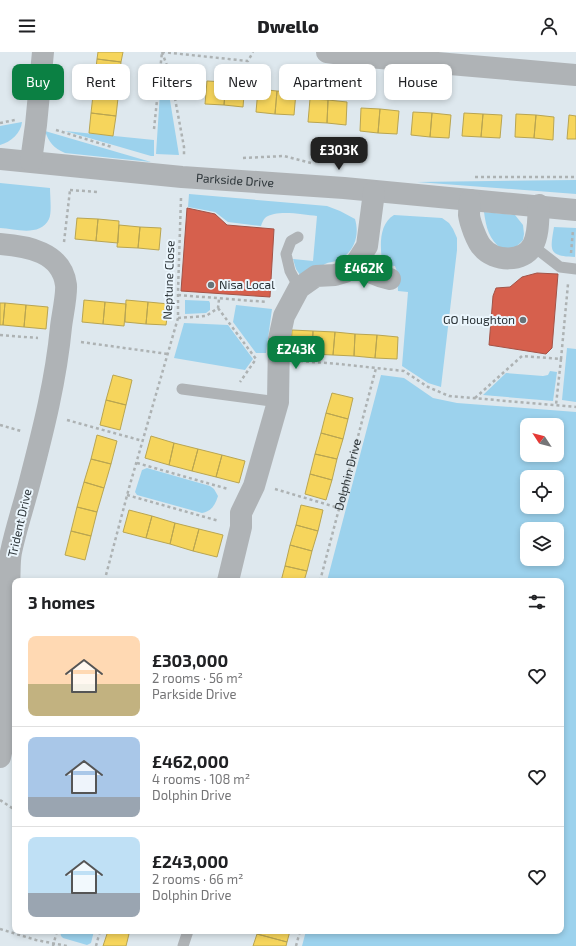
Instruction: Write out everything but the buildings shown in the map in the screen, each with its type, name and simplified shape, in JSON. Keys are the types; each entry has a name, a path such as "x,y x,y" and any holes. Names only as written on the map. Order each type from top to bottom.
{"street":[{"path":"31,161 43,52"},
{"path":"327,52 357,56 576,75"},
{"name":"Parkside Drive","path":"0,159 182,177 336,188 576,210"},
{"path":"229,578 240,526 241,513 253,489 278,402 279,339 284,316 295,296 316,276 345,272 356,263 367,246 374,192"},
{"path":"470,200 469,216 482,248 496,256 509,259 525,254 533,246 538,230 539,206"},
{"path":"0,244 34,249 52,260 61,271"},
{"path":"356,263 365,271 376,276 390,279"},
{"name":"Trident Drive","path":"0,757 4,743 9,689 7,611 11,553 47,415 60,339 66,286 61,271"}],"lane":[{"path":"295,296 286,254 290,241 298,237"},
{"path":"533,246 560,267 576,269"},
{"path":"182,389 278,402"},
{"path":"184,946 187,934"}],"path":[{"path":"162,52 248,61 253,52"},
{"path":"154,129 162,52"},
{"path":"162,52 171,77 184,147 183,161"},
{"path":"0,123 21,118 36,121 46,127 115,148"},
{"path":"61,271 70,195 71,165"},
{"name":"Neptune Close","path":"168,354 178,318 181,194"},
{"path":"178,296 219,299 295,296"},
{"path":"219,299 218,308 256,359 239,382"},
{"path":"178,318 206,316 218,308"},
{"path":"0,335 21,338 60,339 168,354 127,495 106,578"},
{"path":"475,398 522,356 561,359 556,405"},
{"path":"279,360 339,364 404,371 428,387 449,396 576,407"},
{"name":"Dolphin Drive","path":"321,578 376,368"},
{"path":"47,415 143,441"},
{"path":"137,463 340,508"},
{"path":"127,495 240,526"},
{"path":"0,800 12,808"},
{"path":"0,929 12,933"},
{"path":"16,934 36,940 68,946"},
{"path":"54,944 56,934"},
{"path":"96,946 99,934"},
{"path":"296,946 299,934"}],"shaded area":[{"path":"160,100 170,100 179,155 156,154"},
{"path":"22,122 18,133 8,142 0,145 0,126"},
{"path":"45,131 151,162 65,153 57,149 52,144"},
{"path":"65,131 154,140 154,156 151,156"},
{"path":"576,180 576,194 417,182"},
{"path":"0,183 50,188 50,213 49,219 45,225 34,230 27,231 0,228"},
{"path":"189,194 327,206 355,219 357,232 356,238 351,249 343,258 325,264 312,273 300,275 296,269 293,259 313,261 317,216 290,213 270,215 265,218 261,226 228,222 215,212 188,207"},
{"path":"484,212 515,215 523,225 523,240 516,247 502,249 494,242 489,233"},
{"path":"394,215 442,218 449,223 457,238 457,250 441,387 428,383 402,366 408,292 398,291 397,272 395,266 386,265 382,261 381,248 383,229 389,219"},
{"path":"554,227 576,228 575,257 560,255 553,251 552,242"},
{"path":"185,300 209,301 210,310 206,313 185,314"},
{"path":"236,305 272,309 266,353 256,353 233,322"},
{"path":"184,323 228,325 253,359 245,370 174,358"},
{"path":"567,348 576,349 576,402 562,400"},
{"path":"550,371 557,372 553,401 483,395 506,373 543,376 548,375"},
{"path":"381,375 404,378 433,398 457,403 576,412 576,946 302,946 305,934 564,934 564,578 328,578"},
{"path":"147,468 210,486 214,489 218,496 216,502 211,509 202,513 137,495 135,492 142,470"},
{"path":"61,934 93,934 91,943 87,945 63,938"}],"place":[{"name":"Nisa Local","path":"211,285"},
{"name":"GO Houghton","path":"523,320"}]}
